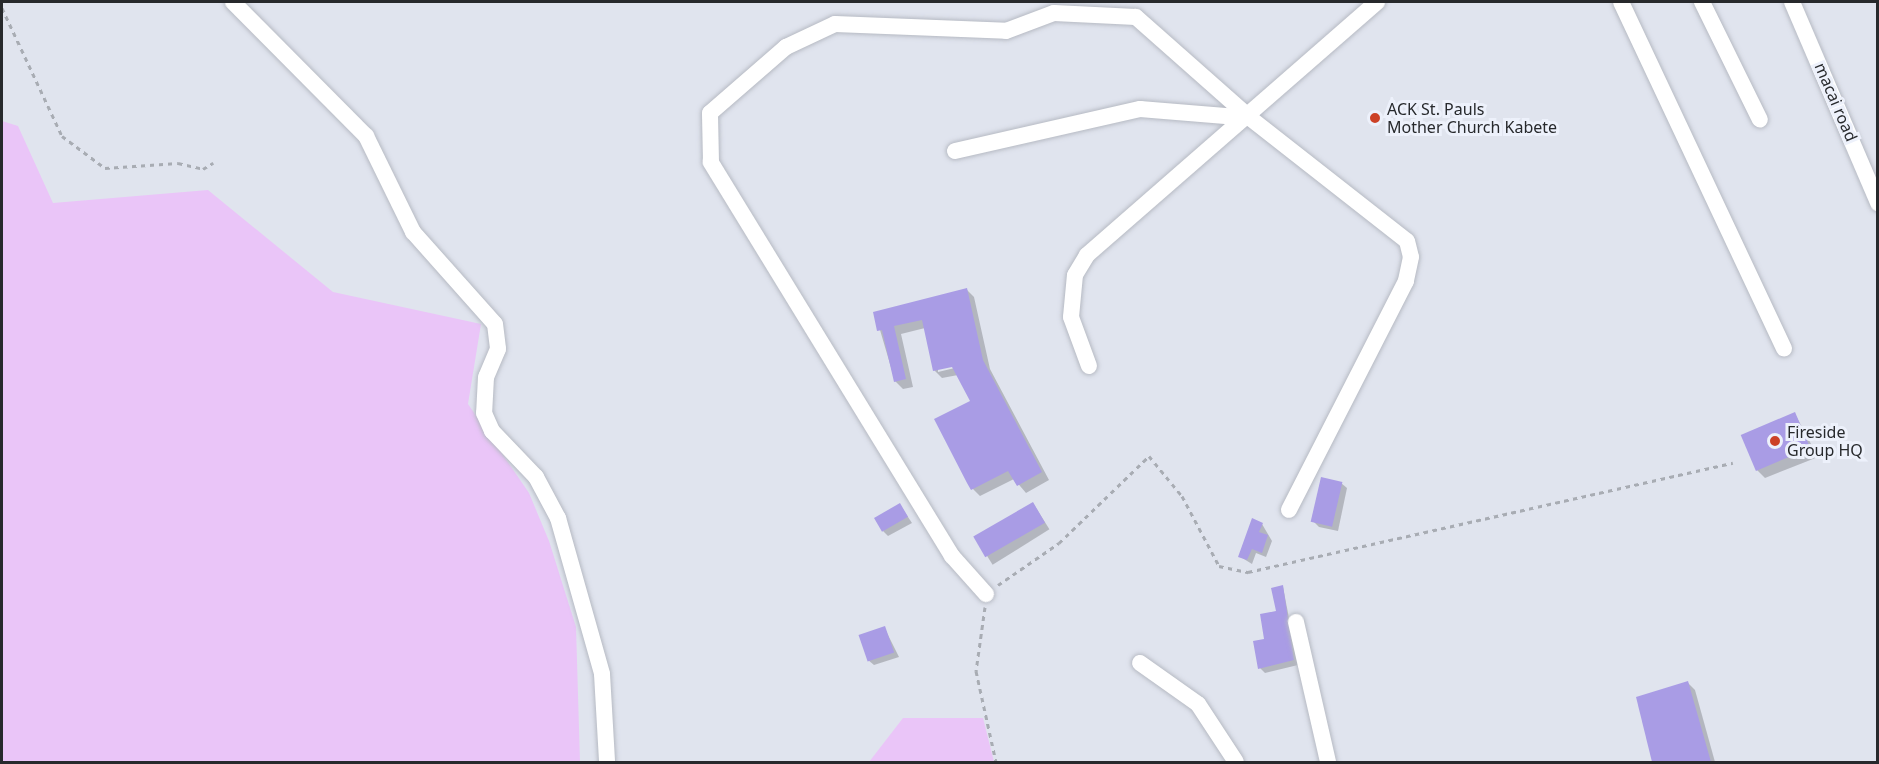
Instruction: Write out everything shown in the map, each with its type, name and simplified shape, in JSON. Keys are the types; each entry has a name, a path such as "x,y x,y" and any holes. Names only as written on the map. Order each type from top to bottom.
{"street":[{"path":"233,2 366,136 412,232 447,277 493,319 498,349 486,377 484,413 492,431 536,477 558,518 602,674 607,762"},
{"path":"1089,366 1071,317 1075,275 1087,255 1250,118 1377,2"},
{"path":"1621,2 1784,350"},
{"path":"1701,2 1760,120"},
{"name":"macai road","path":"1792,2 1878,203"},
{"path":"986,594 952,556 711,162 710,113 786,47 835,24 1006,31 1054,13 1136,17 1250,118 1392,225 1407,241 1411,257 1406,281 1289,510"},
{"path":"955,151 1140,109 1250,118"},
{"path":"1296,622 1328,762"},
{"path":"1140,663 1198,704 1236,762"}],"path":[{"path":"2,8 62,136 105,168 178,163 203,169 213,163"},
{"path":"996,762 976,671 986,594 1059,543 1149,456 1182,496 1219,566 1248,573 1733,463"}],"shaded area":[{"path":"2,121 18,126 53,203 208,190 333,292 481,324 468,404 529,493 549,541 576,627 580,762 2,762"},
{"path":"903,718 983,718 994,762 869,762"}],"building":[{"path":"967,288 983,360 1042,472 1017,486 1008,471 971,490 934,419 970,401 952,367 933,371 922,320 894,326 906,379 894,382 882,330 877,331 873,312"},
{"name":"Fireside Group HQ","path":"1795,412 1810,448 1756,471 1741,435"},
{"path":"1321,477 1342,482 1332,527 1311,522"},
{"path":"1033,502 1045,523 985,557 973,536"},
{"path":"900,503 908,517 882,532 874,518"},
{"path":"1252,518 1263,523 1259,532 1268,535 1262,553 1252,549 1247,560 1238,557"},
{"path":"1283,585 1294,660 1258,669 1253,641 1264,639 1260,614 1276,611 1271,588"},
{"path":"885,626 894,652 868,662 859,635"},
{"path":"1688,681 1711,762 1652,762 1636,697"}],"place":[{"name":"ACK St. Pauls Mother Church Kabete","path":"1375,118"},
{"name":"Fireside Group HQ","path":"1775,441"}]}
